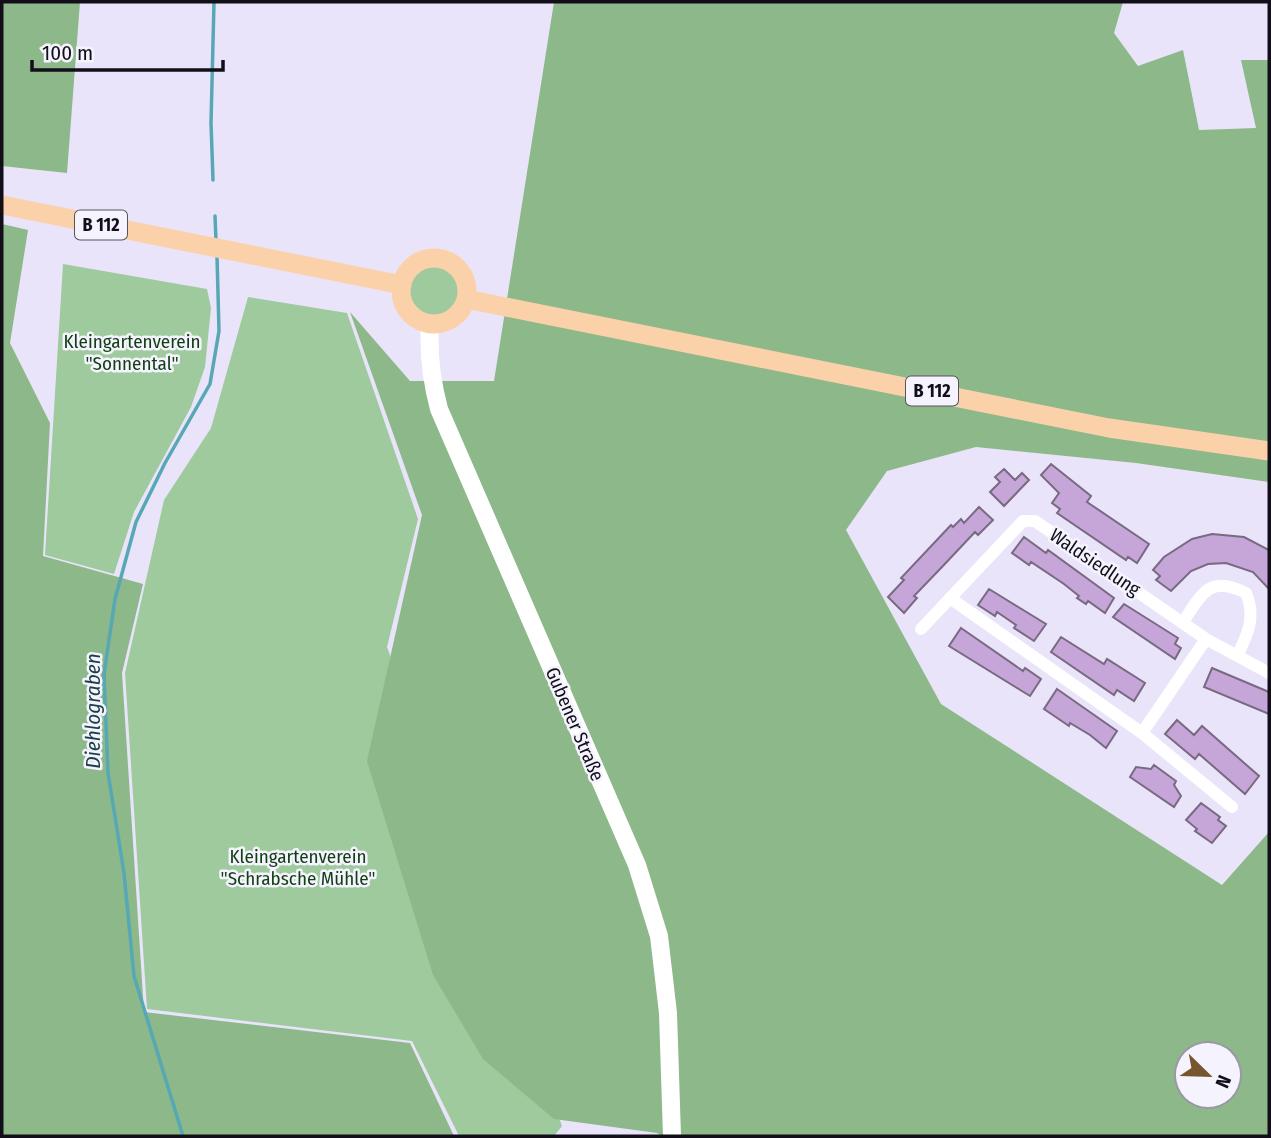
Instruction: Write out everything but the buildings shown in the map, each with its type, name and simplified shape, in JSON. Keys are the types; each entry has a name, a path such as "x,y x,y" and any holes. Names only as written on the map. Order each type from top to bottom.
{"main road":[{"name":"B 112","path":"2,205 402,285"},
{"path":"426,259 443,260 451,263 463,275 466,282 466,299 459,314 452,319 444,323 430,324 410,314 404,305 402,285 405,276 417,263 426,259"},
{"name":"B 112","path":"466,299 1109,428 1269,452"},
{"name":"Gubener Straße","path":"430,324 430,376 439,409 637,865 659,936 668,1013 672,1136"}],"street":[{"name":"Waldsiedlung","path":"920,629 1023,521 1035,521 1206,639 1269,673"},
{"path":"1183,622 1209,588 1227,586 1246,593 1251,606 1251,620 1248,634 1237,656"},
{"path":"950,598 1142,733 1232,807"},
{"path":"1142,733 1206,639"}],"green space":[{"path":"2,2 80,2 67,173 2,166"},
{"path":"554,2 1123,2 1114,33 1138,66 1183,50 1199,130 1256,128 1241,60 1269,60 1269,482 1136,463 976,447 887,471 846,530 941,704 1222,885 1269,832 1269,1136 662,1136 657,1133 554,1119 483,1059 433,975 367,761 422,515 350,312 410,381 494,381"},
{"path":"2,224 28,230 10,343 50,423 43,556 143,584 122,673 144,1012 410,1043 454,1136 2,1136"},
{"name":"Kleingartenverein \"Sonnental\"","path":"63,264 207,289 211,308 205,367 191,407 134,512 114,574 45,555"},
{"path":"434,266 444,268 452,274 458,282 458,302 452,310 444,316 434,318 424,316 416,310 410,302 408,292 410,282 416,274 424,268"},
{"name":"Kleingartenverein \"Schrabsche Mühle\"","path":"248,297 347,313 418,519 387,647 562,1126 554,1136 459,1136 412,1041 147,1009 125,673 164,500 211,428"}],"waterway":[{"name":"Diehlograben","path":"213,180 211,123 214,2"},
{"name":"Diehlograben","path":"215,216 216,241"},
{"name":"Diehlograben","path":"183,1136 134,976 124,873 108,773 104,674 115,599 136,522 165,463 210,384 219,331 217,256"}]}
